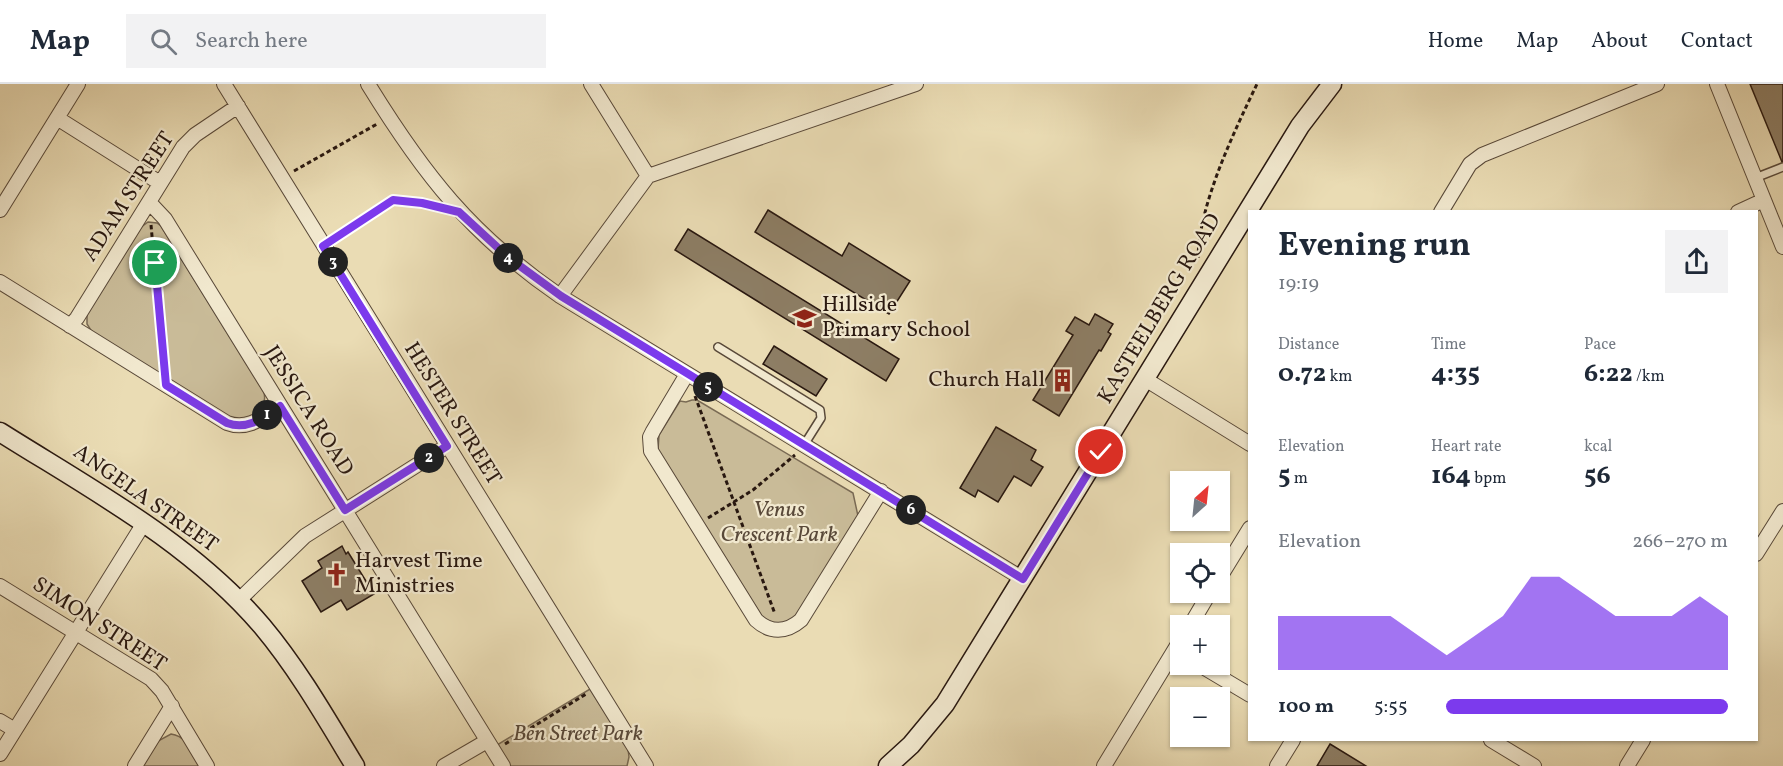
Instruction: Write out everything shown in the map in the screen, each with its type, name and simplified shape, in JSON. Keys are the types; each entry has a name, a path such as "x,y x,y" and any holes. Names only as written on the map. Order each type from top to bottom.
{"street":[{"path":"0,210 78,84"},
{"name":"HESTER STREET","path":"224,84 643,765"},
{"path":"368,84 423,168 459,212 509,258 683,379 804,445 1023,579"},
{"path":"591,84 648,176"},
{"path":"561,296 648,176 916,84"},
{"name":"KASTEELBERG ROAD","path":"1249,210 1300,126 1332,84"},
{"path":"1442,210 1470,164 1482,155 1657,84"},
{"path":"1717,84 1783,247"},
{"name":"ADAM STREET","path":"70,326 188,141 238,106"},
{"path":"57,118 160,183"},
{"path":"1742,210 1764,200"},
{"name":"JESSICA ROAD","path":"149,202 165,219 503,766"},
{"name":"KASTEELBERG ROAD","path":"888,766 911,745 945,705 1248,211"},
{"path":"0,282 236,427 250,424 280,406"},
{"path":"683,379 653,431 650,443 654,457 756,620 767,628 781,630 801,620 881,491"},
{"path":"1145,380 1248,443"},
{"name":"ANGELA STREET","path":"0,432 144,523 189,555 238,601 295,669 355,766"},
{"path":"238,601 296,544 345,510 447,446"},
{"path":"1758,551 1783,511"},
{"path":"0,754 144,523"},
{"path":"1230,561 1248,531"},
{"name":"SIMON STREET","path":"0,586 151,679 172,706 207,766"},
{"path":"1104,766 1170,663"},
{"path":"1216,675 1248,694"},
{"path":"135,766 172,706"},
{"path":"0,721 15,730"},
{"path":"1277,766 1292,741"},
{"path":"1493,741 1534,766"},
{"path":"1627,766 1642,741"},
{"path":"444,766 490,746"}],"lane":[{"path":"1755,178 1783,167"},
{"path":"718,346 819,410 821,418 804,445"}],"path":[{"path":"1198,262 1202,227 1216,179 1230,140 1257,84"},
{"path":"282,178 388,117"},
{"path":"323,246 393,200 422,203 459,212"},
{"path":"149,202 166,385"},
{"path":"683,379 696,396 781,630"},
{"path":"696,525 733,503 790,460 804,445"},
{"path":"490,746 597,687"}],"green space":[{"path":"148,222 161,226 264,392 265,399 261,409 252,416 234,420 92,332 87,324 87,313 140,228"},
{"name":"Venus Crescent Park","path":"697,400 853,493 858,516 796,616 787,621 773,623 761,615 658,450 659,435 680,401"},
{"name":"Ben Street Park","path":"590,689 628,749 627,766 510,766 497,745"},
{"path":"171,734 177,735 185,742 201,766 142,766 158,741"}],"building":[{"path":"1750,84 1783,84 1782,162"},
{"path":"768,210 842,256 849,243 910,281 889,314 755,232"},
{"path":"688,229 899,359 886,381 675,250"},
{"name":"Church Hall","path":"1095,314 1113,324 1108,332 1111,334 1059,416 1033,400 1073,335 1066,331 1075,317 1089,325"},
{"path":"774,346 827,379 816,396 763,364"},
{"path":"996,427 1036,450 1031,460 1043,467 1031,486 1014,476 998,502 978,490 975,497 960,488"},
{"name":"Harvest Time Ministries","path":"342,546 374,594 347,610 341,600 321,612 302,581 322,568 318,561"},
{"path":"1330,744 1366,766 1317,766"}],"place":[{"name":"Hillside Primary School","path":"804,318"},
{"name":"Church Hall","path":"1063,380"},
{"name":"Harvest Time Ministries","path":"337,574"}],"route":[{"path":"155,263 166,385 236,427 260,420 280,406 345,510 447,446 323,246 393,200 422,203 459,212 527,273 561,296 1023,579 1101,452"}]}
